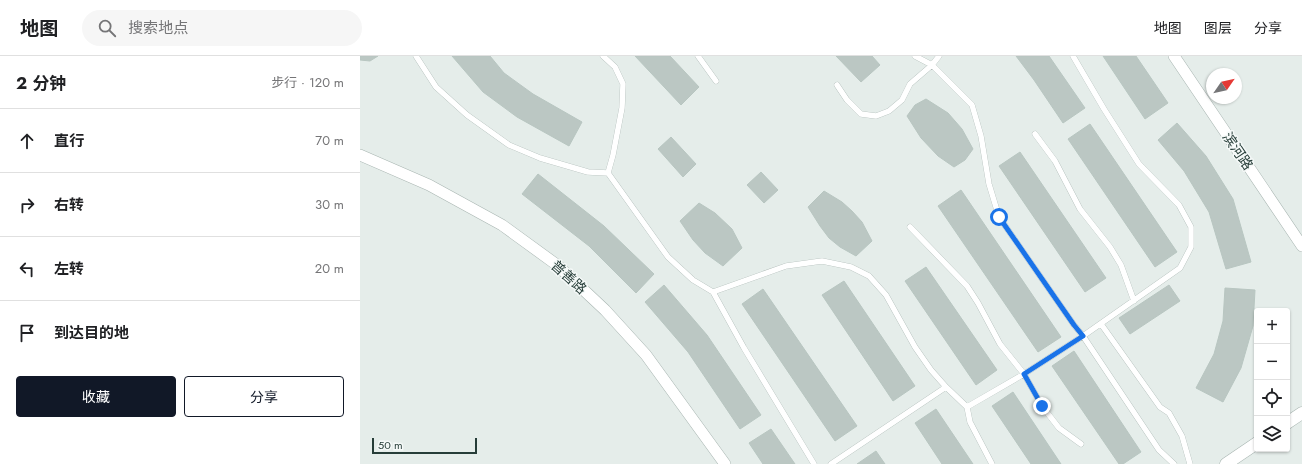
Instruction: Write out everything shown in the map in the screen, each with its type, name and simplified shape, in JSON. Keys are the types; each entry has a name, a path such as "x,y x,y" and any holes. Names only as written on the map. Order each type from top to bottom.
{"street":[{"name":"滨河路","path":"1174,56 1302,246"},
{"name":"普善路","path":"360,155 430,185 502,225 557,265 605,310 646,356 725,464"},
{"path":"1290,421 1302,413"},
{"path":"1226,464 1254,445"}],"lane":[{"path":"416,56 436,87 467,115 509,145 540,158 588,172 608,173"},
{"path":"603,56 615,68 623,84 622,108 608,173"},
{"path":"698,56 716,81"},
{"path":"915,56 932,65 972,105 981,136 989,184 999,217 1083,336 1159,450 1174,464"},
{"path":"837,85 847,100 861,114 876,116 889,112 902,100 910,84 932,65 938,56"},
{"path":"967,407 1024,374 1083,336 1180,268 1191,246 1191,227 1179,205 1139,164 1073,56"},
{"path":"1035,134 1055,161 1080,209 1110,247 1121,265 1134,301"},
{"path":"608,173 668,257 693,280 713,292 744,348 814,464"},
{"path":"910,227 967,286 1000,344 1024,374 1042,406 1059,428 1081,444"},
{"path":"713,292 786,266 822,260 851,267 869,276 886,295 915,347 931,370 967,407 970,422 992,464"},
{"path":"1101,324 1160,407 1169,413 1182,436 1190,464"},
{"path":"832,464 946,386"}],"building":[{"path":"360,56 378,56 370,61 360,60"},
{"path":"452,56 490,56 504,73 533,94 582,122 569,146 517,117 483,92"},
{"path":"635,56 670,56 699,87 681,105"},
{"path":"836,56 872,56 880,65 861,82"},
{"path":"1016,56 1049,56 1085,108 1063,123"},
{"path":"1103,56 1136,56 1168,103 1145,119"},
{"path":"926,99 948,113 962,129 973,149 965,160 954,167 938,156 921,138 907,116 915,105"},
{"path":"1177,123 1206,156 1233,199 1251,262 1226,269 1209,212 1184,171 1158,140"},
{"path":"1090,124 1177,252 1155,267 1068,139"},
{"path":"671,137 696,164 683,177 658,149"},
{"path":"1020,152 1106,278 1085,292 999,166"},
{"path":"761,172 778,190 764,203 747,185"},
{"path":"538,174 604,226 654,274 636,293 589,246 522,194"},
{"path":"961,190 1061,337 1038,352 938,206"},
{"path":"824,191 842,202 852,211 862,222 872,241 856,256 840,247 829,238 808,207"},
{"path":"699,203 715,213 732,229 742,248 723,266 705,253 693,240 680,221"},
{"path":"926,267 997,370 976,385 905,281"},
{"path":"844,281 915,386 893,401 822,295"},
{"path":"664,285 707,335 761,415 740,429 688,352 645,302"},
{"path":"1169,285 1180,301 1130,334 1119,318"},
{"path":"1225,288 1255,290 1253,326 1241,368 1223,402 1196,388 1214,354 1223,321"},
{"path":"763,289 857,426 835,441 742,304"},
{"path":"1074,351 1141,452 1123,464 1119,464 1052,366"},
{"path":"1013,392 1061,464 1031,464 992,406"},
{"path":"936,409 973,464 942,464 915,423"},
{"path":"771,429 795,464 763,464 749,443"},
{"path":"876,451 885,464 857,464"}],"route":[{"path":"999,217 1083,336 1024,374 1042,406"}]}
